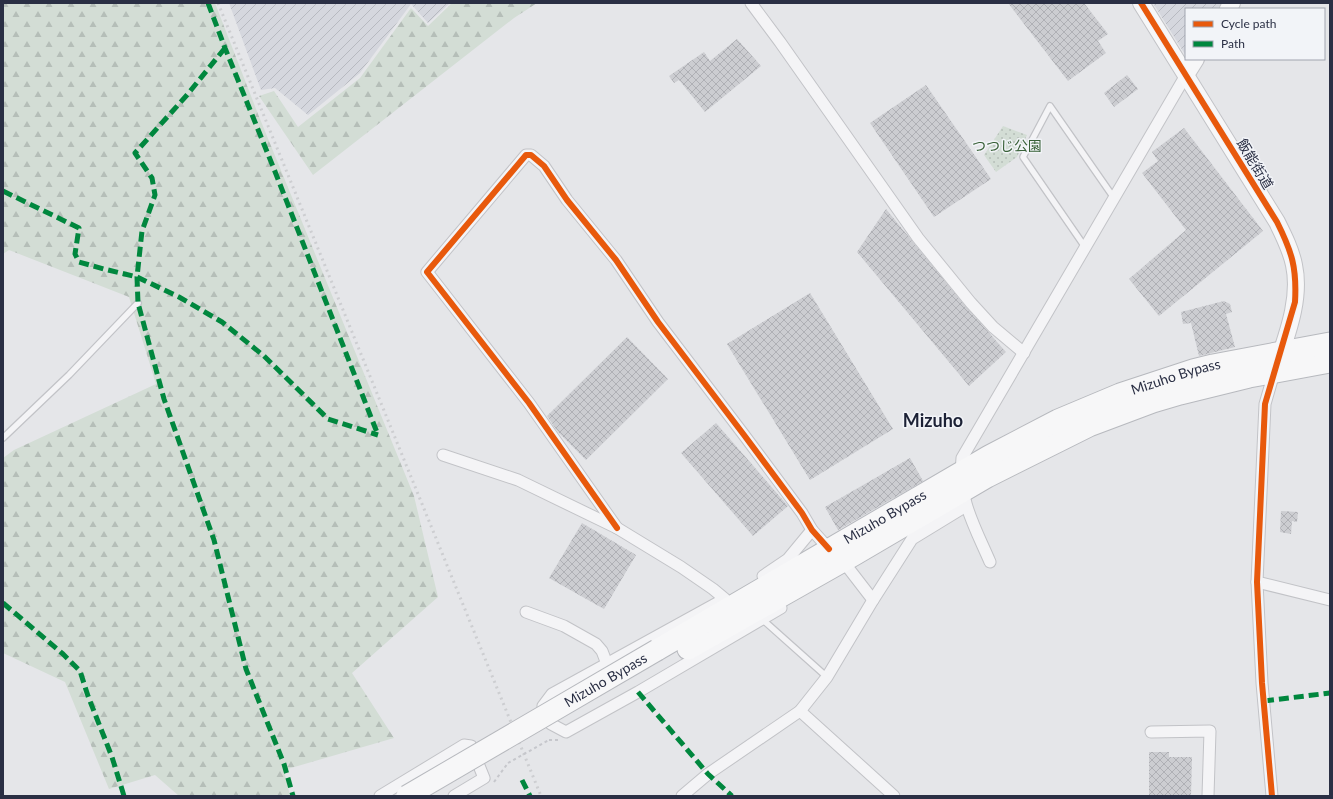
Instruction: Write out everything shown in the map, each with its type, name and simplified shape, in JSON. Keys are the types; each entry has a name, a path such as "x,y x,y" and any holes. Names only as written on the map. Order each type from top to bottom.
{"highway":[{"name":"Mizuho Bypass","path":"434,796 829,549 963,490 989,456 1058,420 1120,394 1214,365 1330,343"},
{"name":"Mizuho Bypass","path":"407,796 660,656 850,560 963,490 1059,440 1110,418 1180,394 1216,384 1330,362"}],"street":[{"path":"751,3 918,238 993,328 1024,353"},
{"name":"飯能街道","path":"1141,3 1277,222 1287,244 1294,264 1296,285 1295,302 1274,373"},
{"path":"990,562 963,490 962,458 1195,60"},
{"path":"617,528 529,403 427,272 526,155 531,155 544,166 567,200 616,260 658,322 802,513 812,530 829,549"},
{"path":"1272,796 1262,683 1257,582 1265,404 1274,373"},
{"path":"443,454 518,480 617,528 682,567 713,588 725,599"},
{"path":"682,796 708,774 800,711 827,677 873,600 912,539 963,490"},
{"path":"812,530 788,559 770,573 552,694 543,706 552,724 566,732 638,692 797,598 850,560 873,600"},
{"path":"1257,582 1330,600"},
{"path":"526,612 564,626 596,644 602,651 607,664"},
{"path":"800,711 894,796"},
{"path":"1150,732 1210,731 1208,796"},
{"path":"380,796 464,745 471,746 484,778 454,796"}],"lane":[{"path":"1085,248 1023,157 1050,106 1114,198"},
{"path":"3,438 69,375 138,303"},
{"path":"762,619 827,677"}],"path":[{"path":"508,763 549,740"}],"shaded area":[{"path":"229,3 450,3 428,23 411,4 360,73 308,115 275,88 261,90"},
{"path":"1153,3 1226,3 1223,8 1185,8 1185,54"}],"green space":[{"path":"3,3 215,3 258,114 414,496 438,597 352,673 394,738 284,770 290,796 179,796 155,775 109,789 65,682 3,653 3,458 14,450 156,384 129,297 9,250 3,254"},
{"path":"452,3 537,3 514,18 313,175 259,96 274,91 298,127 360,78 411,8 428,26"},
{"name":"つつじ公園","path":"1003,126 1027,135 1017,157 996,172 984,155"}],"building":[{"path":"1008,3 1084,3 1108,34 1098,41 1106,53 1068,81"},
{"path":"737,39 761,66 705,112 679,80 674,83 669,76 704,52 710,61"},
{"path":"1127,75 1138,89 1114,107 1104,93"},
{"path":"926,85 991,179 934,217 870,123"},
{"path":"1184,128 1263,231 1159,316 1129,279 1186,230 1142,173 1158,161 1152,152"},
{"path":"886,209 966,307 1006,352 969,386 857,252"},
{"path":"810,293 893,429 810,480 727,344"},
{"path":"1224,301 1230,304 1232,312 1226,314 1235,347 1199,356 1191,323 1183,324 1181,312"},
{"path":"627,337 668,379 586,460 558,432 547,416"},
{"path":"716,423 788,506 753,536 681,453"},
{"path":"910,458 923,481 838,530 825,507"},
{"path":"1281,511 1298,512 1297,522 1292,521 1291,534 1280,532"},
{"path":"582,523 636,555 604,609 549,578"},
{"path":"1149,752 1169,752 1169,757 1192,757 1191,796 1149,796"}],"railway":[{"path":"218,3 541,796"}],"marked path":[{"path":"208,3 378,435"},
{"path":"225,48 187,95 135,153 152,178 155,195 142,231 137,277 138,303 164,399 214,540 246,669 284,764 293,796"},
{"path":"3,191 79,228 75,254 79,262 137,277 179,297 222,322 264,356 328,419 378,435"},
{"path":"3,603 63,654 80,671 88,696 112,757 124,796"},
{"path":"638,692 708,774 732,796"},
{"path":"1264,701 1330,693"},
{"path":"522,780 530,796"}],"cycle path":[{"path":"1141,3 1277,222 1290,252 1294,270 1295,302 1265,404 1257,582 1262,683 1272,796"},
{"path":"617,528 529,403 427,272 526,155 531,155 544,166 567,200 616,260 658,322 802,513 812,530 829,549"}],"district":[{"name":"Mizuho","path":"933,421"}]}
